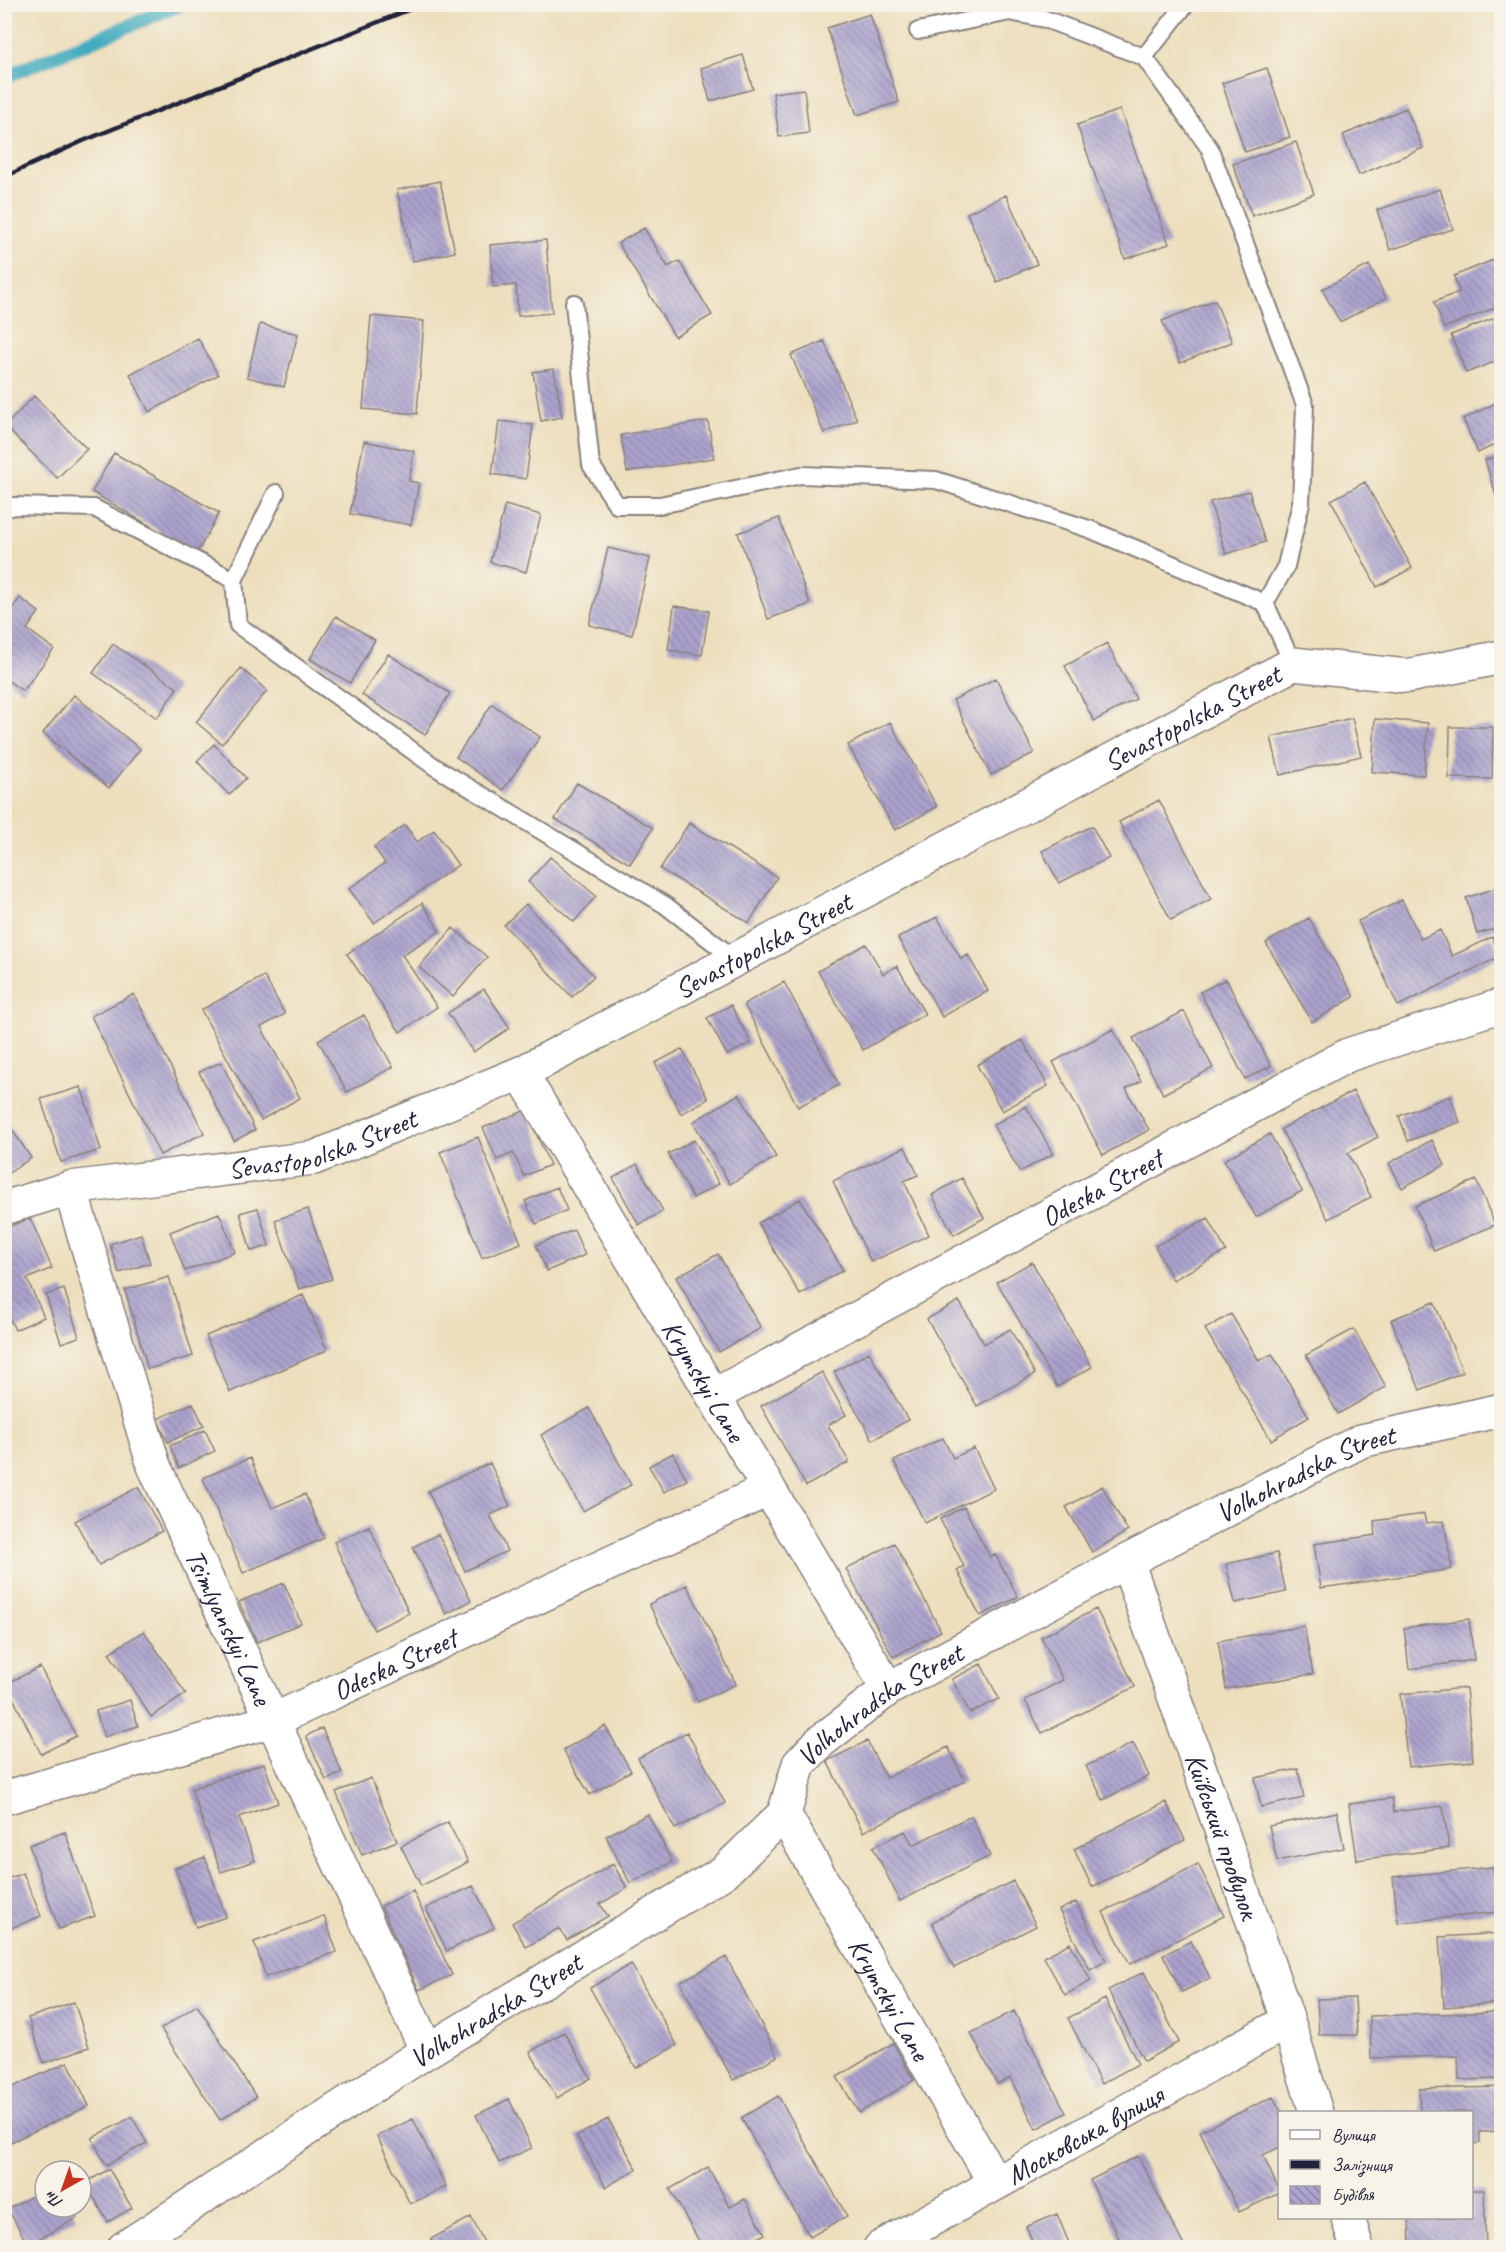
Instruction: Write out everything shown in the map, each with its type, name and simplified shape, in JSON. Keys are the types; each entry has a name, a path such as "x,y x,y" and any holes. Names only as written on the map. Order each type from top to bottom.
{"street":[{"name":"Sevastopolska Street","path":"4,1208 70,1188 314,1158 521,1073 1293,664 1407,676 1502,657"},
{"name":"Odeska Street","path":"714,1396 1348,1054 1502,1005"},
{"name":"Krymskyi Lane","path":"521,1073 888,1689"},
{"name":"Tsimlyanskyi Lane","path":"70,1188 154,1466 427,2051"},
{"name":"Volhohradska Street","path":"124,2247 427,2051 724,1872 784,1814 799,1764 820,1742 888,1689 1127,1561 1361,1441 1502,1410"},
{"name":"Odeska Street","path":"4,1798 274,1720 769,1489"},
{"name":"Київський провулок","path":"1127,1561 1288,2021 1316,2111"},
{"name":"Krymskyi Lane","path":"784,1814 995,2183"},
{"name":"Московська вулиця","path":"880,2247 1288,2021"},
{"path":"1349,2219 1357,2247"}],"lane":[{"path":"1144,57 1185,4"},
{"path":"918,31 1010,12 1045,19 1144,57 1210,149 1305,405 1301,503 1286,566 1265,603"},
{"path":"574,303 591,465 617,505 660,506 801,475 936,480 1089,529 1265,603 1293,664"},
{"path":"276,493 234,580 238,625 435,767 665,905 735,959"},
{"path":"4,509 14,506 94,508 234,580"}],"building":[{"path":"870,14 899,102 857,115 827,28"},
{"path":"743,55 753,89 710,101 701,68"},
{"path":"1267,68 1290,137 1245,152 1222,83"},
{"path":"804,89 809,133 779,137 773,93"},
{"path":"1406,108 1423,148 1359,175 1343,135"},
{"path":"1120,110 1169,244 1125,259 1077,125"},
{"path":"1296,142 1314,194 1252,216 1233,164"},
{"path":"440,181 455,252 413,261 397,190"},
{"path":"1440,189 1453,229 1390,250 1377,210"},
{"path":"1006,195 1037,264 997,282 967,213"},
{"path":"644,228 668,267 679,261 712,315 675,337 618,243"},
{"path":"546,240 552,313 518,316 516,285 493,287 490,245"},
{"path":"1493,260 1502,281 1502,305 1444,328 1434,302 1459,292 1454,276"},
{"path":"1369,265 1386,298 1340,322 1322,289"},
{"path":"1215,300 1232,342 1180,363 1162,321"},
{"path":"1502,315 1502,359 1466,373 1451,335"},
{"path":"371,316 424,321 417,414 363,409"},
{"path":"260,324 298,334 284,387 247,377"},
{"path":"198,338 218,375 149,412 130,374"},
{"path":"824,341 857,420 824,433 791,355"},
{"path":"554,369 562,417 541,421 533,372"},
{"path":"34,396 87,449 57,478 5,426"},
{"path":"1502,400 1502,441 1478,453 1463,419"},
{"path":"499,421 533,425 526,479 492,474"},
{"path":"708,421 714,458 627,472 621,435"},
{"path":"364,441 414,451 409,481 419,483 411,525 350,514"},
{"path":"114,453 219,513 197,553 92,492"},
{"path":"1502,455 1502,501 1498,502 1485,460"},
{"path":"1365,482 1412,568 1377,587 1331,500"},
{"path":"1249,491 1265,542 1226,554 1210,502"},
{"path":"505,505 541,515 526,572 490,562"},
{"path":"779,518 810,604 768,619 738,533"},
{"path":"608,548 650,558 632,635 589,625"},
{"path":"20,598 39,612 27,629 54,649 23,691 4,678 4,613 7,615"},
{"path":"674,606 709,611 702,655 668,650"},
{"path":"336,616 375,640 350,683 310,659"},
{"path":"1107,643 1136,699 1094,721 1065,666"},
{"path":"113,644 177,688 157,718 93,673"},
{"path":"388,654 450,693 425,735 362,695"},
{"path":"241,668 267,691 222,744 196,722"},
{"path":"996,678 1034,753 991,775 953,700"},
{"path":"74,695 140,749 109,788 43,733"},
{"path":"492,704 540,737 503,790 456,757"},
{"path":"1352,718 1361,756 1280,775 1271,737"},
{"path":"1375,719 1428,723 1424,775 1372,772"},
{"path":"890,722 937,807 895,830 848,745"},
{"path":"1450,727 1493,727 1492,779 1449,778"},
{"path":"214,744 246,778 229,795 197,761"},
{"path":"577,783 653,828 630,864 555,819"},
{"path":"1159,800 1211,899 1171,920 1119,822"},
{"path":"689,823 777,877 749,923 660,869"},
{"path":"405,825 417,842 434,830 458,865 374,923 349,889 385,863 374,847"},
{"path":"1092,826 1109,858 1059,883 1042,851"},
{"path":"550,857 596,896 574,922 528,882"},
{"path":"1502,886 1502,927 1477,934 1466,898"},
{"path":"1402,900 1421,939 1440,930 1452,956 1492,937 1501,956 1398,1006 1358,921"},
{"path":"422,903 440,931 402,955 437,1007 400,1032 347,954"},
{"path":"526,904 594,976 572,997 504,925"},
{"path":"937,917 961,959 968,955 988,991 942,1017 898,938"},
{"path":"1309,918 1354,997 1312,1022 1266,943"},
{"path":"453,928 487,957 453,997 419,967"},
{"path":"866,944 883,974 897,966 925,1014 863,1050 818,971"},
{"path":"264,976 285,1014 261,1027 300,1098 261,1120 201,1010"},
{"path":"1226,979 1271,1066 1245,1079 1200,992"},
{"path":"784,982 839,1085 798,1107 744,1004"},
{"path":"484,989 510,1028 473,1052 448,1013"},
{"path":"134,994 204,1133 160,1155 91,1016"},
{"path":"731,1005 751,1043 727,1055 707,1018"},
{"path":"1184,1011 1213,1068 1163,1094 1133,1038"},
{"path":"364,1015 393,1067 347,1092 318,1040"},
{"path":"1113,1029 1141,1081 1126,1089 1149,1130 1103,1155 1053,1062"},
{"path":"1022,1040 1048,1086 1002,1111 977,1065"},
{"path":"682,1049 708,1099 681,1114 655,1063"},
{"path":"221,1062 255,1130 234,1141 199,1072"},
{"path":"81,1087 101,1150 61,1162 41,1099"},
{"path":"1353,1091 1378,1137 1348,1153 1371,1197 1328,1219 1281,1129"},
{"path":"739,1094 776,1157 730,1184 693,1122"},
{"path":"1450,1096 1460,1122 1408,1141 1399,1116"},
{"path":"1026,1106 1053,1154 1020,1172 993,1125"},
{"path":"526,1110 550,1165 524,1176 513,1153 497,1160 483,1128"},
{"path":"4,1117 31,1158 4,1176"},
{"path":"1270,1134 1302,1191 1256,1217 1224,1160"},
{"path":"478,1137 521,1243 482,1258 440,1152"},
{"path":"694,1140 719,1184 693,1198 668,1154"},
{"path":"1432,1140 1445,1165 1402,1188 1389,1163"},
{"path":"905,1147 918,1175 904,1181 929,1235 871,1262 833,1181"},
{"path":"637,1164 663,1211 639,1225 613,1178"},
{"path":"962,1178 984,1218 954,1235 932,1195"},
{"path":"1476,1180 1495,1225 1434,1251 1415,1206"},
{"path":"557,1187 567,1210 536,1224 525,1201"},
{"path":"800,1199 843,1270 800,1295 758,1223"},
{"path":"258,1208 269,1246 251,1251 240,1213"},
{"path":"308,1209 332,1279 299,1289 275,1220"},
{"path":"219,1213 235,1252 185,1271 170,1232"},
{"path":"30,1218 52,1268 27,1279 44,1317 15,1330 4,1306 4,1229"},
{"path":"1208,1218 1226,1251 1173,1280 1155,1246"},
{"path":"574,1230 585,1255 547,1271 536,1245"},
{"path":"141,1234 150,1263 119,1273 110,1244"},
{"path":"718,1254 761,1328 719,1352 676,1277"},
{"path":"1032,1262 1092,1367 1057,1387 997,1282"},
{"path":"169,1277 193,1356 148,1369 125,1290"},
{"path":"64,1289 79,1337 61,1343 46,1295"},
{"path":"303,1295 327,1350 230,1392 206,1336"},
{"path":"959,1301 984,1344 1010,1329 1035,1374 977,1406 927,1319"},
{"path":"1434,1302 1463,1372 1420,1390 1391,1320"},
{"path":"1231,1314 1259,1361 1272,1354 1309,1417 1271,1440 1205,1329"},
{"path":"1354,1329 1386,1387 1338,1414 1306,1355"},
{"path":"869,1352 908,1420 873,1440 834,1372"},
{"path":"822,1372 846,1415 828,1425 849,1462 806,1486 761,1406"},
{"path":"193,1403 204,1426 168,1442 157,1419"},
{"path":"589,1408 631,1485 583,1511 541,1435"},
{"path":"205,1430 215,1451 179,1468 170,1446"},
{"path":"943,1438 953,1458 974,1448 994,1489 925,1523 894,1461"},
{"path":"673,1453 687,1480 664,1492 649,1466"},
{"path":"250,1458 272,1508 305,1494 324,1538 243,1573 203,1478"},
{"path":"490,1463 510,1506 490,1515 507,1551 465,1571 428,1491"},
{"path":"1102,1486 1128,1531 1092,1552 1066,1507"},
{"path":"138,1487 162,1531 99,1565 75,1521"},
{"path":"964,1507 990,1557 995,1554 1018,1597 980,1616 957,1570 964,1566 940,1519"},
{"path":"1424,1514 1426,1523 1444,1521 1452,1569 1321,1588 1314,1544 1376,1535 1374,1521"},
{"path":"369,1526 409,1613 374,1630 334,1542"},
{"path":"438,1534 471,1601 446,1614 413,1547"},
{"path":"894,1543 941,1631 893,1657 846,1569"},
{"path":"1277,1553 1286,1592 1235,1603 1226,1564"},
{"path":"284,1583 301,1623 257,1642 239,1602"},
{"path":"687,1585 736,1684 698,1702 649,1604"},
{"path":"1096,1609 1135,1687 1042,1733 1025,1700 1063,1680 1041,1637"},
{"path":"1469,1619 1474,1660 1409,1669 1404,1628"},
{"path":"1304,1626 1313,1674 1226,1689 1218,1641"},
{"path":"144,1631 186,1694 151,1717 109,1653"},
{"path":"981,1664 999,1699 970,1713 952,1679"},
{"path":"40,1667 76,1736 41,1754 6,1684"},
{"path":"1466,1688 1473,1761 1408,1767 1400,1694"},
{"path":"130,1700 138,1726 104,1737 96,1711"},
{"path":"605,1726 631,1771 590,1795 563,1750"},
{"path":"322,1728 342,1773 326,1780 306,1736"},
{"path":"687,1732 725,1803 675,1829 638,1758"},
{"path":"867,1741 886,1778 948,1747 965,1781 863,1832 827,1761"},
{"path":"1133,1743 1149,1776 1103,1800 1086,1766"},
{"path":"264,1763 278,1803 239,1817 255,1861 221,1872 191,1789"},
{"path":"1298,1769 1304,1798 1261,1807 1255,1778"},
{"path":"371,1778 397,1841 362,1855 336,1792"},
{"path":"1392,1798 1394,1812 1443,1806 1449,1848 1357,1860 1349,1804"},
{"path":"1166,1802 1185,1840 1092,1887 1074,1849"},
{"path":"1337,1812 1344,1848 1277,1861 1269,1826"},
{"path":"648,1814 672,1862 630,1883 606,1836"},
{"path":"971,1816 990,1856 900,1901 873,1847 905,1831 913,1845"},
{"path":"448,1822 468,1862 421,1886 401,1846"},
{"path":"65,1832 95,1916 59,1929 29,1845"},
{"path":"205,1857 226,1917 196,1927 175,1868"},
{"path":"613,1864 627,1888 600,1904 608,1916 567,1940 559,1928 526,1947 512,1923"},
{"path":"1198,1864 1224,1916 1130,1964 1103,1912"},
{"path":"1493,1867 1498,1912 1398,1923 1393,1877"},
{"path":"23,1873 41,1916 4,1931 4,1880"},
{"path":"1013,1881 1036,1926 954,1968 932,1922"},
{"path":"473,1886 494,1928 447,1951 426,1908"},
{"path":"413,1891 452,1975 419,1990 381,1906"},
{"path":"1076,1902 1106,1961 1090,1970 1059,1910"},
{"path":"324,1916 337,1952 266,1977 254,1942"},
{"path":"1502,1933 1502,2003 1444,2007 1439,1937"},
{"path":"1191,1941 1210,1978 1182,1992 1163,1955"},
{"path":"1070,1943 1091,1981 1065,1995 1044,1957"},
{"path":"726,1957 778,2056 733,2080 680,1982"},
{"path":"631,1964 677,2045 636,2068 590,1988"},
{"path":"1144,1972 1179,2042 1144,2061 1108,1990"},
{"path":"1355,1998 1357,2035 1319,2035 1317,1999"},
{"path":"1105,1999 1138,2064 1101,2084 1068,2018"},
{"path":"74,2002 89,2047 44,2063 28,2018"},
{"path":"197,2005 256,2097 220,2120 161,2029"},
{"path":"1014,2011 1066,2113 1036,2129 1010,2078 997,2084 971,2033"},
{"path":"1502,2012 1502,2079 1459,2080 1458,2056 1371,2058 1370,2016"},
{"path":"564,2032 591,2078 557,2098 530,2052"},
{"path":"893,2043 914,2080 859,2113 837,2077"},
{"path":"5,2046 10,2059 5,2061"},
{"path":"68,2062 89,2106 4,2145 4,2091"},
{"path":"1502,2087 1502,2131 1480,2132 1480,2143 1473,2144 1473,2111 1420,2111 1419,2089"},
{"path":"778,2096 847,2216 810,2237 741,2118"},
{"path":"1273,2097 1280,2111 1278,2111 1278,2148 1263,2155 1278,2189 1278,2194 1239,2212 1200,2131"},
{"path":"509,2099 532,2148 499,2163 476,2115"},
{"path":"132,2117 147,2143 106,2165 92,2138"},
{"path":"413,2119 446,2187 410,2204 377,2136"},
{"path":"608,2119 637,2169 606,2187 577,2136"},
{"path":"1138,2156 1185,2248 1124,2248 1090,2180"},
{"path":"708,2167 730,2207 745,2199 765,2234 750,2242 753,2248 703,2248 670,2189"},
{"path":"109,2169 132,2208 108,2222 93,2197 93,2178"},
{"path":"1473,2190 1484,2190 1486,2248 1410,2248 1409,2219 1473,2219"},
{"path":"33,2195 33,2219 75,2219 28,2245 8,2209"},
{"path":"1057,2214 1071,2248 1035,2248 1026,2227"},
{"path":"471,2217 487,2248 436,2248 431,2239"},
{"path":"392,2241 395,2248 381,2248"}],"waterway":[{"path":"4,77 182,4"}],"railway":[{"path":"4,177 83,141 423,4"}]}
